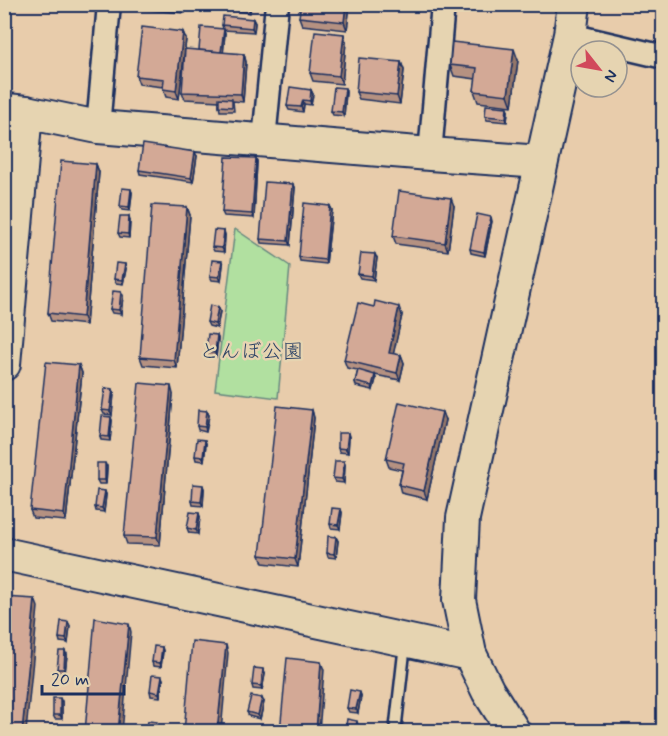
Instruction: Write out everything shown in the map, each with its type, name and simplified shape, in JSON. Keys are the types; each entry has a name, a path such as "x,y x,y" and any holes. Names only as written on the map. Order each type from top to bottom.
{"street":[{"path":"98,127 109,4"},
{"path":"264,140 277,4"},
{"path":"430,154 443,4"},
{"path":"514,732 488,691 470,654 459,600 463,518 570,35 574,4"},
{"path":"570,35 663,57"},
{"path":"4,364 15,111 98,127 542,162"},
{"path":"4,554 470,654"}],"lane":[{"path":"395,732 405,641"}],"green space":[{"name":"とんぼ公園","path":"235,229 290,266 278,398 215,390"}],"building":[{"path":"134,4 184,4 183,9"},
{"path":"301,4 346,4 344,22 299,17"},
{"path":"223,16 253,19 252,28 222,25"},
{"path":"142,27 183,32 176,91 163,89 164,79 136,76"},
{"path":"201,27 224,29 221,52 199,50"},
{"path":"315,31 344,34 339,76 310,73"},
{"path":"452,42 514,49 508,95 474,91 477,68 450,65"},
{"path":"185,49 244,54 241,94 182,92"},
{"path":"359,58 401,62 397,96 356,92"},
{"path":"290,87 311,90 310,101 303,100 301,107 287,106"},
{"path":"334,87 345,88 342,112 331,111"},
{"path":"219,98 232,99 232,107 219,106"},
{"path":"486,105 507,107 506,118 485,116"},
{"path":"143,144 195,152 191,178 139,170"},
{"path":"226,157 256,158 252,214 222,212"},
{"path":"61,161 96,164 83,317 48,313"},
{"path":"265,182 293,184 288,241 260,239"},
{"path":"122,188 131,189 129,207 120,206"},
{"path":"399,191 451,198 445,243 393,236"},
{"path":"304,203 330,206 325,260 299,257"},
{"path":"152,205 187,207 174,360 140,357"},
{"path":"477,214 491,217 484,252 470,249"},
{"path":"120,216 129,216 128,234 118,233"},
{"path":"214,230 224,231 222,248 212,247"},
{"path":"361,253 375,254 372,276 358,274"},
{"path":"212,260 222,261 219,277 210,276"},
{"path":"116,263 125,264 122,280 114,279"},
{"path":"113,291 121,292 119,310 110,309"},
{"path":"375,301 399,307 389,353 401,355 397,373 344,360 358,303 374,307"},
{"path":"210,305 218,307 215,324 207,322"},
{"path":"208,334 217,335 215,353 206,352"},
{"path":"46,362 79,365 64,514 30,510"},
{"path":"358,370 375,375 372,386 355,382"},
{"path":"139,383 171,386 157,537 124,536"},
{"path":"105,388 113,389 110,411 102,410"},
{"path":"399,402 442,412 424,491 399,485 404,463 386,459"},
{"path":"277,406 312,410 295,559 260,555"},
{"path":"198,410 207,411 205,427 197,426"},
{"path":"102,416 111,417 109,437 100,436"},
{"path":"338,433 348,433 346,449 338,448"},
{"path":"197,439 205,440 203,457 195,456"},
{"path":"335,461 344,461 342,479 333,478"},
{"path":"97,463 105,463 105,480 97,480"},
{"path":"193,484 203,485 201,502 192,501"},
{"path":"97,490 105,491 102,508 95,507"},
{"path":"332,508 341,509 338,525 330,524"},
{"path":"190,512 199,513 196,530 187,528"},
{"path":"328,536 336,537 334,554 327,553"},
{"path":"4,597 35,599 22,732 4,732"},
{"path":"95,618 129,624 118,732 85,732"},
{"path":"61,621 68,622 66,639 59,638"},
{"path":"192,641 226,645 217,732 184,732"},
{"path":"154,646 162,647 160,663 152,662"},
{"path":"59,651 65,651 64,669 57,669"},
{"path":"287,658 321,662 316,732 280,732"},
{"path":"254,668 263,669 261,686 252,685"},
{"path":"152,675 162,676 159,693 150,691"},
{"path":"350,690 360,692 356,709 347,708"},
{"path":"251,696 262,698 258,715 247,712"},
{"path":"53,698 60,698 60,715 53,715"},
{"path":"347,719 357,721 355,732 345,732"},
{"path":"148,721 157,722 156,732 146,732"},
{"path":"51,725 59,727 58,732 50,732"}]}
